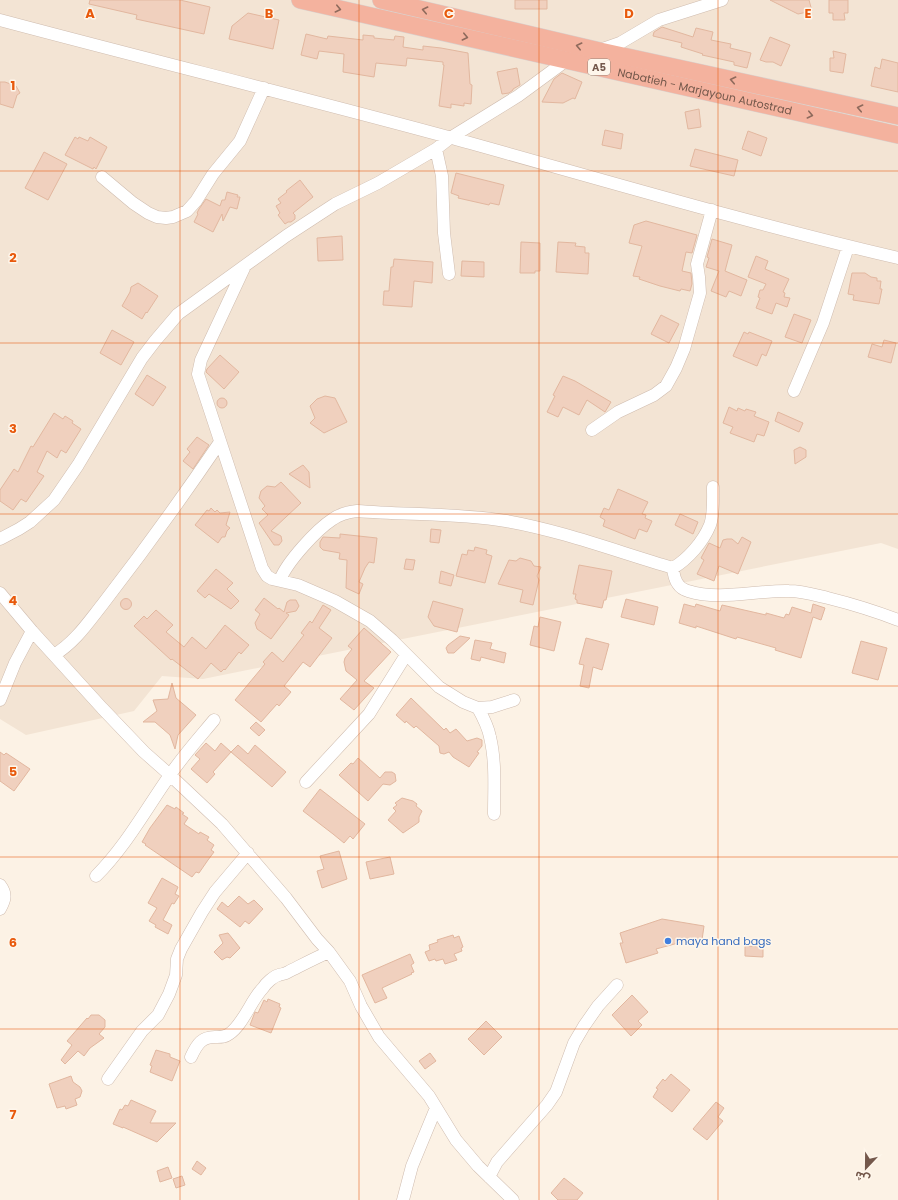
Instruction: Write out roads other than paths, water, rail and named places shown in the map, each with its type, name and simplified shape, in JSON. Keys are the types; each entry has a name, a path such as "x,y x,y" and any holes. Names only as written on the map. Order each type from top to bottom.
{"highway":[{"name":"Nabatieh - Marjayoun Autostrad","path":"300,0 898,135"},
{"name":"Nabatieh - Marjayoun Autostrad","path":"381,0 600,51 898,116"}],"street":[{"path":"600,51 620,44 659,20 722,0"},
{"path":"0,20 264,88 712,210 898,258"},
{"path":"0,539 30,522 54,500 78,466 142,358 178,314 286,236 335,204 378,183 436,150 450,138 518,96 567,60"},
{"path":"102,177 133,203 157,217 174,217 186,211 196,201 213,174 240,141 264,88"},
{"path":"436,150 442,176 444,233 449,274"},
{"path":"592,430 618,412 654,395 666,386 676,368 684,349 700,294 699,277 696,264 712,210"},
{"path":"794,391 823,323 848,246"},
{"path":"246,265 201,360 198,374 262,568 267,576 298,585 336,600 363,617 376,626 439,687 463,702 478,708 492,707 514,700"},
{"path":"54,655 72,642 82,632 122,581 220,442"},
{"path":"280,580 284,570 294,557 321,529 334,518 348,512 357,511 479,517 508,522 591,542 673,568 684,562 710,525 714,487"},
{"path":"673,568 674,576 678,585 686,591 693,593 735,595 789,590 810,593 838,600 898,620"},
{"path":"0,593 32,631 138,746 222,824 248,853 329,952 350,981 361,1006 379,1036 429,1096 456,1140 489,1177 514,1200"},
{"path":"0,700 15,663 32,631"},
{"path":"306,782 369,714 406,655"},
{"path":"478,708 490,736 494,762 494,814"},
{"path":"96,876 105,867 124,842 170,775 214,720"},
{"path":"108,1079 142,1031 158,1014 169,994 176,975 177,959 195,923 216,892 248,853"},
{"path":"0,885 4,890 6,897 0,909"},
{"path":"191,1057 199,1042 210,1037 223,1037 231,1033 237,1027 263,987 278,975 286,974 304,963 329,952"},
{"path":"489,1177 497,1162 547,1105 556,1092 574,1043 580,1032 598,1006 617,985"},
{"path":"403,1200 412,1166 436,1108"}],"place":[{"name":"maya hand bags","path":"668,941"}]}
